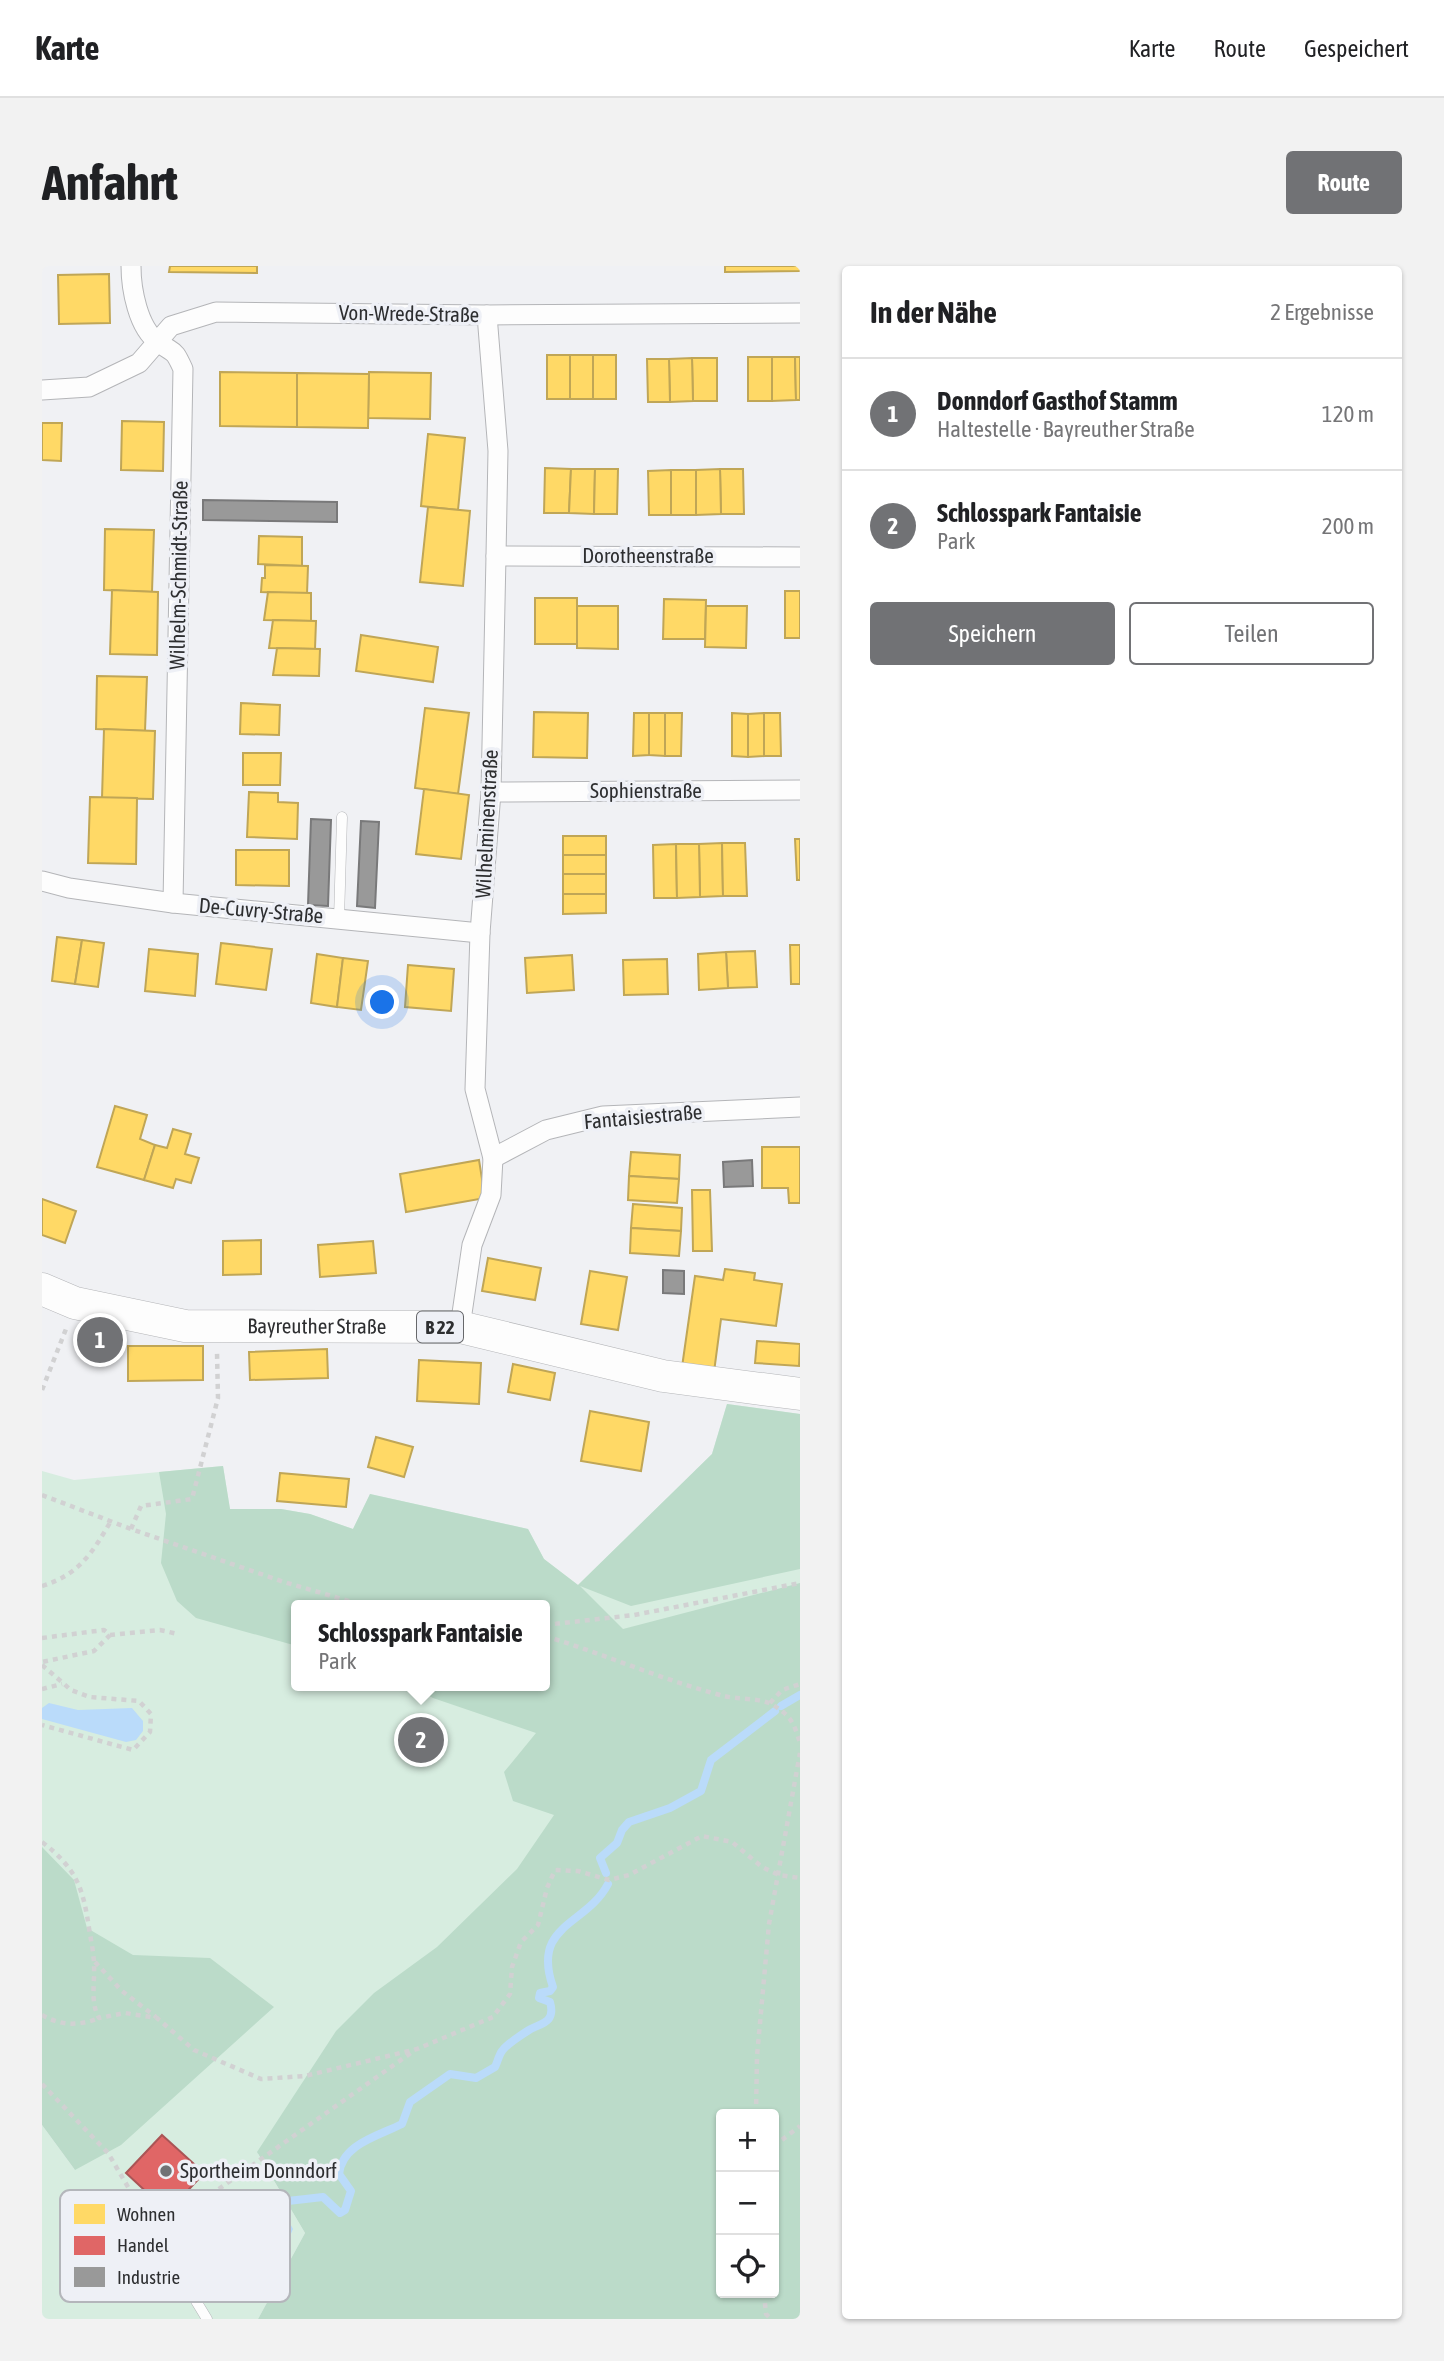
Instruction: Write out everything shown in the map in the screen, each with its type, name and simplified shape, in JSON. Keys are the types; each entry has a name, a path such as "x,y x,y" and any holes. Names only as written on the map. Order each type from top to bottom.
{"main road":[{"name":"Bayreuther Straße","path":"42,1289 75,1303 185,1326 460,1327 663,1376 800,1394"}],"street":[{"name":"Wilhelm-Schmidt-Straße","path":"131,266 131,278 145,328 157,342 174,351 183,369 173,903"},
{"name":"Von-Wrede-Straße","path":"42,390 89,387 139,363 171,326 216,312 487,315 800,313"},
{"name":"Wilhelminenstraße","path":"460,1327 472,1245 491,1195 493,1158 475,1089 480,933 491,792 498,451 487,315"},
{"name":"Dorotheenstraße","path":"496,556 800,557"},
{"name":"Sophienstraße","path":"491,792 800,790"},
{"name":"De-Cuvry-Straße","path":"42,881 69,888 173,903 480,933"},
{"name":"Fantaisiestraße","path":"493,1158 546,1130 603,1116 800,1107"}],"lane":[{"path":"339,919 342,817"},
{"path":"197,2302 207,2319"}],"path":[{"path":"42,1390 75,1303"},
{"path":"131,1529 141,1506 192,1499 218,1398 217,1326"},
{"path":"42,1495 131,1529 337,1600"},
{"path":"42,1586 55,1582 88,1559 111,1521"},
{"path":"550,1624 634,1615 800,1583"},
{"path":"42,1639 104,1630 110,1635"},
{"path":"42,1664 94,1651 110,1635 160,1630 178,1633"},
{"path":"550,1638 591,1650 667,1680 724,1697 770,1703 794,1721 800,1743"},
{"path":"42,1664 71,1690 90,1698 139,1701 151,1714 150,1732 133,1749 42,1725"},
{"path":"42,1689 63,1683"},
{"path":"770,1703 782,1689 800,1684"},
{"path":"756,2109 757,2056 769,1924 800,1753"},
{"path":"94,1962 122,1991 194,2050 261,2079 305,2076 417,2049 493,2017 510,1994 512,1967 522,1942 538,1924 547,1888 555,1870 578,1871 610,1880 629,1875 702,1836 732,1842 762,1867 779,1875 800,1878"},
{"path":"42,1842 61,1857 76,1877 84,1896 94,1962 93,2008 99,2018"},
{"path":"42,2015 67,2024 85,2024 125,2013 156,2018"},
{"path":"217,2190 417,2049"},
{"path":"42,2084 108,2153 130,2190"},
{"path":"779,2142 800,2126"},
{"path":"764,2298 766,2314 771,2319"}],"green space":[{"path":"727,1404 800,1414 800,1914 258,2154 279,2190 60,2190 60,2302 267,2302 258,2319 42,2319 42,2125 75,2170 42,2057 42,1471 74,1480 223,1466 230,1509 281,1509 310,1514 353,1529 370,1494 528,1529 544,1559 578,1585 712,1454"},
{"path":"727,1404 800,1414 800,1569 631,1606 580,1586 623,1629 800,1583 800,2319 258,2319 267,2302 290,2302 290,2260 305,2233 290,2208 290,2190 280,2190 257,2152 336,2031 374,1993 437,1947 517,1869 554,1815 513,1801 504,1772 536,1733 433,1698 420,1691 550,1691 550,1600 291,1600 291,1644 196,1618 177,1601 161,1563 166,1514 159,1472 223,1466 230,1509 281,1509 310,1514 353,1529 370,1494 528,1529 544,1559 578,1585 712,1454"},
{"path":"42,1847 74,1880 87,1928 133,1955 210,1958 274,2007 121,2145 75,2170 42,2125"},
{"path":"290,2208 305,2233 290,2260"}],"water":[{"path":"49,1703 78,1710 132,1708 143,1721 143,1731 136,1740 126,1742 42,1719 42,1708"}],"building: Wohnen":[{"path":"170,266 257,266 257,273 169,272"},
{"path":"725,266 800,266 800,271 725,272"},
{"path":"109,274 110,323 59,324 58,275"},
{"path":"547,355 570,355 570,399 547,399"},
{"path":"570,355 593,355 593,399 570,399"},
{"path":"593,355 616,355 616,399 593,399"},
{"path":"748,357 772,357 772,401 748,401"},
{"path":"772,357 795,357 796,400 772,401"},
{"path":"795,357 800,357 800,400 796,400"},
{"path":"692,358 717,358 717,401 693,401"},
{"path":"692,358 693,401 670,402 669,359"},
{"path":"647,359 669,359 670,402 648,402"},
{"path":"220,372 297,373 297,427 220,426"},
{"path":"369,372 431,373 430,419 368,418"},
{"path":"297,373 369,374 368,428 297,427"},
{"path":"122,421 164,422 163,471 121,470"},
{"path":"42,423 62,423 61,461 42,460"},
{"path":"428,434 465,438 458,510 421,506"},
{"path":"545,468 571,469 569,513 544,513"},
{"path":"571,469 595,469 594,514 569,513"},
{"path":"595,469 618,469 617,514 594,514"},
{"path":"720,469 743,469 744,514 721,514"},
{"path":"720,469 721,514 696,515 696,470"},
{"path":"671,470 671,515 649,515 648,471"},
{"path":"671,470 696,470 696,515 671,515"},
{"path":"428,507 470,511 463,586 420,582"},
{"path":"105,529 154,530 152,592 104,590"},
{"path":"259,536 302,537 302,566 258,564"},
{"path":"265,565 308,566 307,594 261,592"},
{"path":"112,590 158,592 157,655 110,654"},
{"path":"785,591 800,591 800,638 785,638"},
{"path":"268,592 311,593 311,621 264,620"},
{"path":"535,598 577,598 577,644 535,644"},
{"path":"664,599 706,600 705,639 663,639"},
{"path":"577,606 618,606 618,649 577,648"},
{"path":"706,606 747,606 746,648 705,647"},
{"path":"273,620 316,621 315,649 269,648"},
{"path":"361,635 438,647 433,682 356,671"},
{"path":"277,648 320,649 319,676 273,675"},
{"path":"97,676 147,677 145,731 96,729"},
{"path":"241,703 280,705 279,735 240,734"},
{"path":"425,708 469,713 458,794 415,788"},
{"path":"534,712 588,713 587,758 533,757"},
{"path":"634,713 649,713 649,755 633,756"},
{"path":"649,713 665,713 665,756 649,755"},
{"path":"665,713 682,713 681,756 665,756"},
{"path":"732,713 748,714 748,757 732,756"},
{"path":"764,713 764,756 748,757 748,714"},
{"path":"764,713 780,713 781,756 764,756"},
{"path":"104,729 155,731 153,799 102,798"},
{"path":"243,753 281,753 280,785 243,785"},
{"path":"424,789 469,795 461,859 416,854"},
{"path":"249,792 278,793 278,802 298,803 297,839 247,837"},
{"path":"90,797 137,798 136,864 88,863"},
{"path":"563,836 606,836 606,855 563,855"},
{"path":"795,839 800,839 800,880 797,880"},
{"path":"722,843 723,896 700,897 699,844"},
{"path":"722,843 745,843 747,896 723,896"},
{"path":"676,844 677,898 654,898 653,845"},
{"path":"676,844 699,844 700,897 677,898"},
{"path":"236,850 289,850 289,886 236,885"},
{"path":"563,855 606,855 606,874 563,874"},
{"path":"563,874 606,874 606,894 563,894"},
{"path":"563,894 606,894 606,913 563,914"},
{"path":"57,937 82,940 75,984 52,981"},
{"path":"82,940 104,943 98,987 75,984"},
{"path":"221,943 272,949 266,990 216,984"},
{"path":"790,945 800,945 800,984 791,984"},
{"path":"149,949 198,954 195,996 145,991"},
{"path":"755,951 757,987 728,988 726,952"},
{"path":"726,952 728,988 699,990 698,954"},
{"path":"317,954 343,958 337,1007 311,1003"},
{"path":"572,955 574,990 527,993 525,958"},
{"path":"343,958 368,961 361,1010 337,1007"},
{"path":"667,959 668,994 624,995 623,960"},
{"path":"408,965 454,969 451,1011 405,1007"},
{"path":"115,1106 147,1115 140,1139 155,1145 144,1180 97,1167"},
{"path":"173,1129 191,1134 185,1154 199,1158 191,1183 176,1179 173,1188 144,1180 155,1145 167,1148"},
{"path":"762,1147 800,1147 800,1203 789,1203 788,1188 762,1188"},
{"path":"631,1152 680,1155 679,1179 629,1176"},
{"path":"479,1160 485,1198 406,1212 400,1174"},
{"path":"629,1176 679,1179 677,1203 628,1200"},
{"path":"692,1190 710,1190 712,1251 693,1251"},
{"path":"42,1199 76,1211 65,1243 42,1235"},
{"path":"633,1204 682,1208 681,1231 631,1228"},
{"path":"631,1228 681,1231 679,1256 630,1253"},
{"path":"261,1240 261,1274 223,1275 223,1241"},
{"path":"373,1241 376,1273 320,1277 318,1245"},
{"path":"488,1258 541,1268 535,1300 482,1291"},
{"path":"725,1269 755,1273 754,1280 782,1284 776,1326 721,1319 714,1372 682,1367 695,1276 723,1280"},
{"path":"590,1271 627,1277 618,1330 581,1324"},
{"path":"757,1341 800,1344 799,1366 755,1363"},
{"path":"128,1346 203,1346 203,1380 128,1381"},
{"path":"327,1349 328,1378 250,1380 249,1352"},
{"path":"419,1360 481,1363 479,1404 417,1401"},
{"path":"513,1364 555,1373 550,1400 508,1392"},
{"path":"590,1411 649,1422 641,1471 581,1461"},
{"path":"376,1437 413,1447 404,1477 368,1467"},
{"path":"280,1473 349,1479 346,1507 277,1501"}],"building: Handel":[{"path":"162,2135 204,2173 188,2190 144,2190 126,2173"}],"building: Industrie":[{"path":"203,500 337,502 337,522 203,520"},
{"path":"311,819 331,820 328,906 308,905"},
{"path":"361,821 379,822 375,908 357,906"},
{"path":"752,1160 753,1186 724,1187 723,1162"},
{"path":"663,1270 684,1271 684,1294 663,1293"}],"waterway":[{"path":"781,1706 800,1695"},
{"path":"606,1873 600,1858 617,1843 622,1830 629,1822 670,1808 701,1791 711,1760 775,1711"},
{"path":"290,2201 323,2197 340,2213 345,2210 351,2191 339,2174 347,2155 354,2148 402,2124 410,2102 450,2074 476,2078 495,2067 507,2045 546,2021 551,2014 550,2002 539,1998 540,1993 550,1991 553,1987 548,1966 549,1950 555,1938 598,1898 608,1884"}],"place":[{"name":"Donndorf Gasthof Stamm","path":"100,1340"},
{"name":"Schlosspark Fantaisie","path":"421,1740"},
{"name":"Sportheim Donndorf","path":"166,2171"}]}
